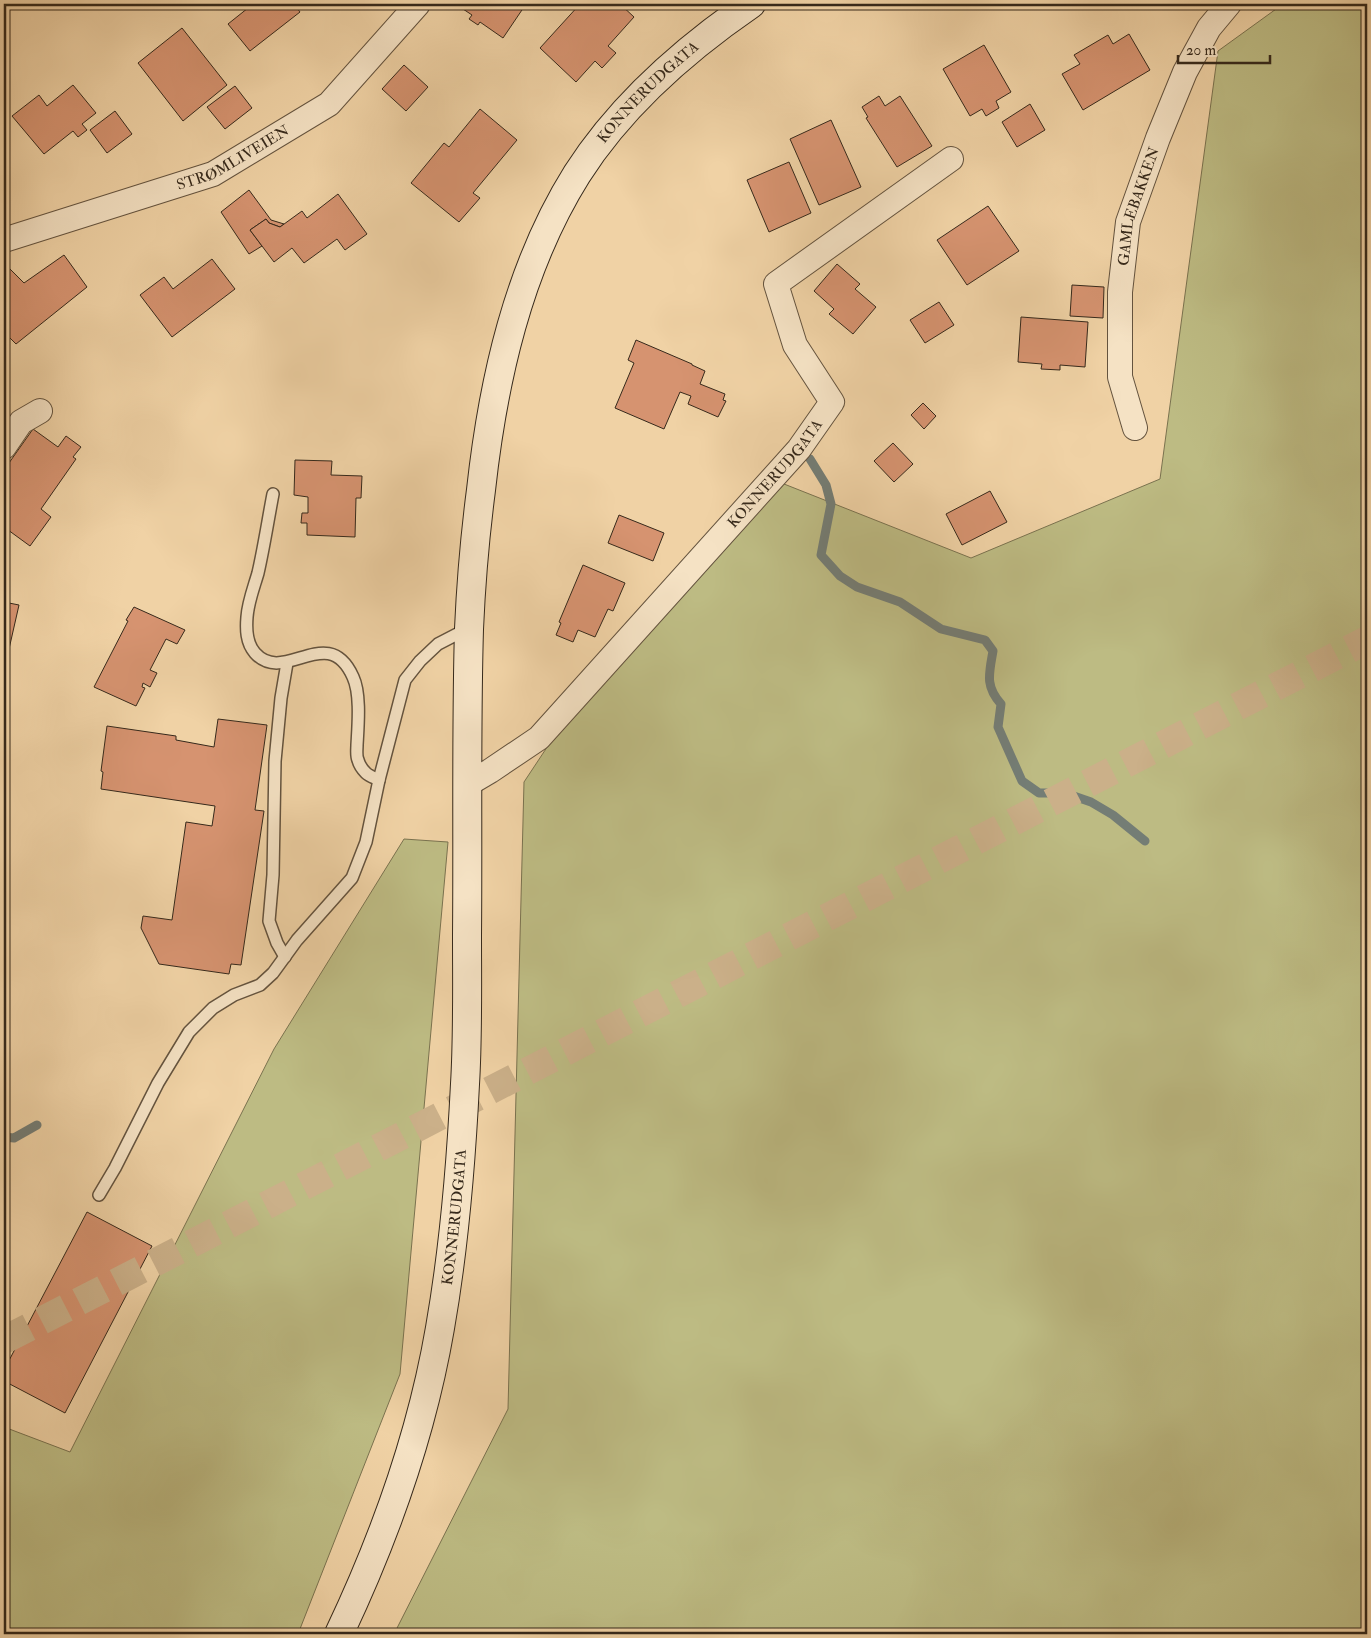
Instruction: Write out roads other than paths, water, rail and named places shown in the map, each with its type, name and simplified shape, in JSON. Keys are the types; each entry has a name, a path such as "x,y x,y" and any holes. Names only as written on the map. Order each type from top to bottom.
{"main road":[{"name":"KONNERUDGATA","path":"339,1634 378,1545 403,1474 422,1408 440,1329 450,1260 466,1082 469,628 485,452 508,340 537,252 578,174 627,110 656,79 696,43 751,4"}],"street":[{"name":"STRØMLIVEIEN","path":"4,240 213,174 329,104 418,4"},
{"name":"GAMLEBAKKEN","path":"1136,428 1120,377 1120,292 1128,222 1158,138 1185,72 1210,28 1230,4"},
{"name":"KONNERUDGATA","path":"468,784 490,772 539,738 798,449 832,402 795,345 776,284 951,159"},
{"path":"4,447 21,422 40,411"}],"lane":[{"path":"273,494 247,616 247,640 254,653 265,661 287,663 317,653 333,654 345,664 354,678 356,689 357,760 366,774 379,780"},
{"path":"99,1195 115,1168 158,1083 189,1032 213,1008 234,995 260,985 273,973 297,940 352,878 366,842 379,780 405,680 420,660 438,644 469,628"},
{"path":"285,956 269,921 273,875 274,761 287,663"}],"waterway":[{"path":"810,459 826,485 831,504 821,555 840,576 857,587 900,602 941,629 985,640 993,651 990,685 1001,704 998,727 1022,781 1039,793 1065,793 1091,802 1113,815 1145,841"},
{"path":"4,1137 14,1138 37,1125"}],"tunnel":[{"path":"4,1340 1367,640"}]}
